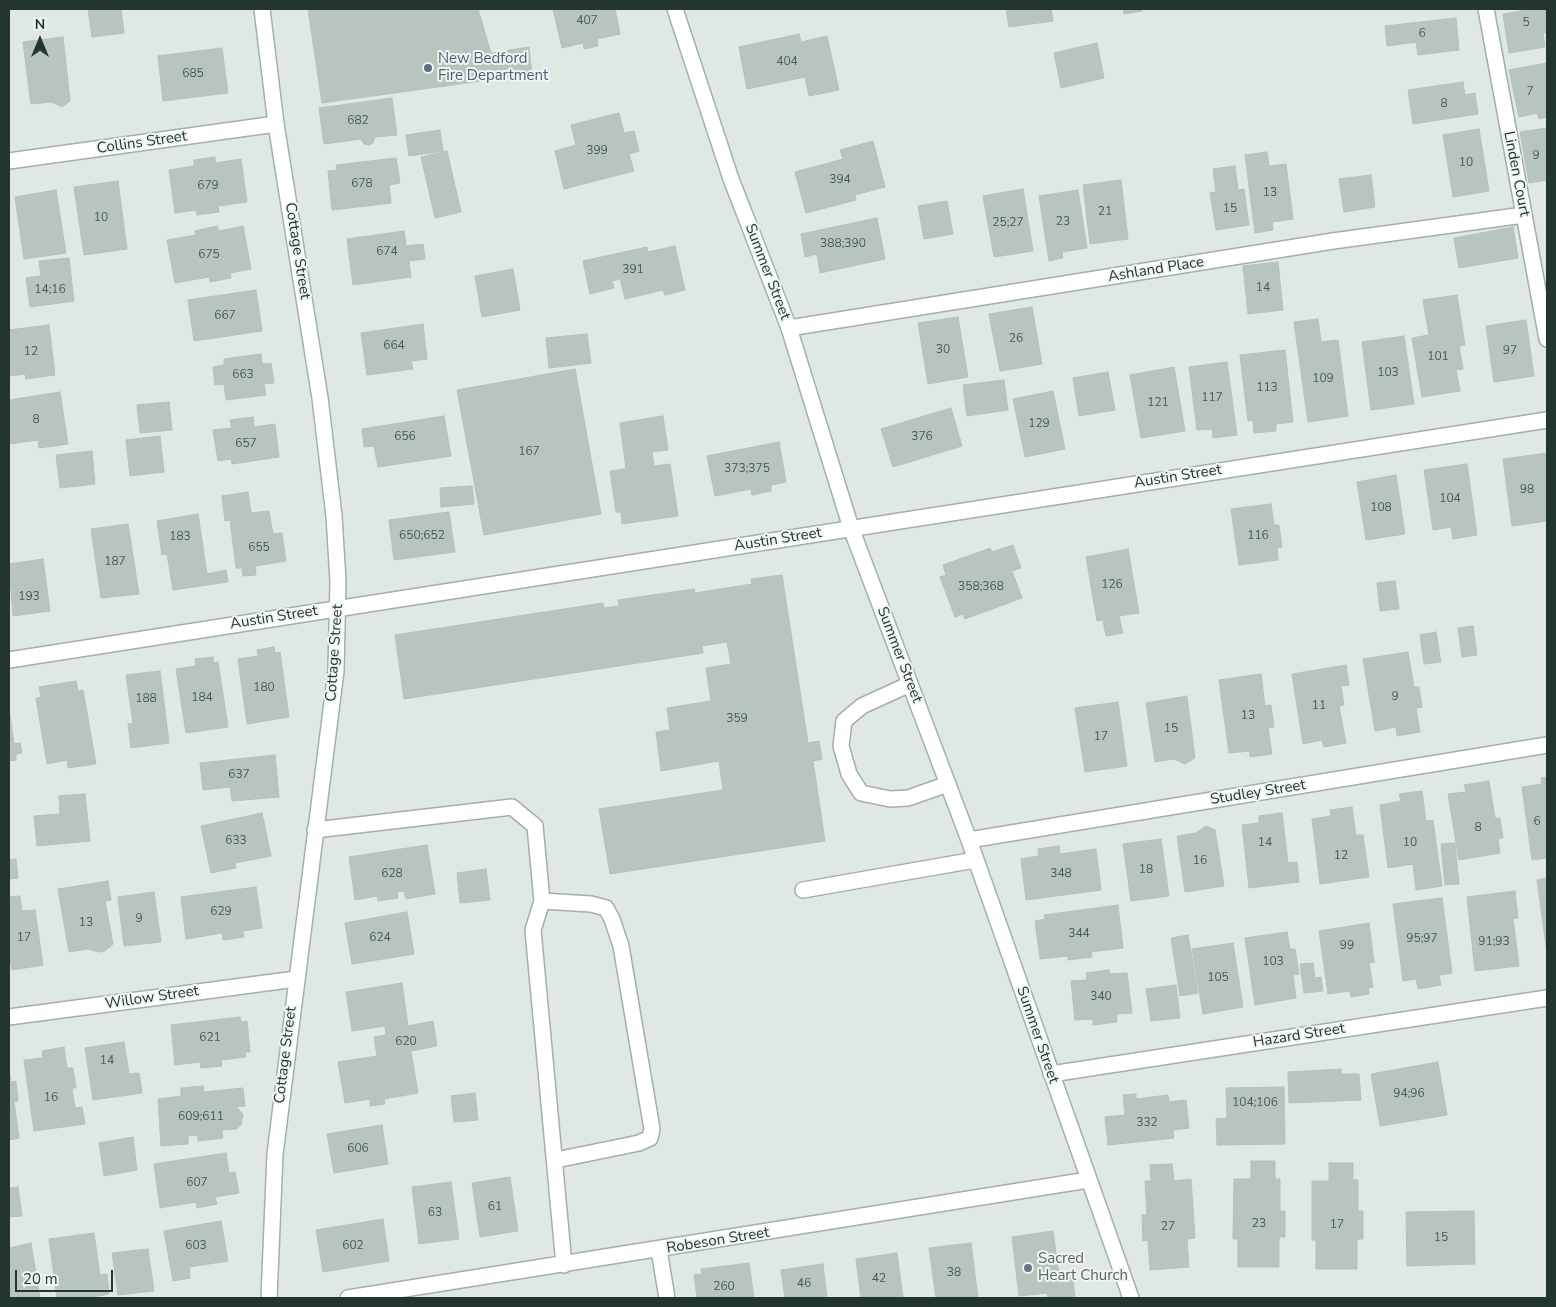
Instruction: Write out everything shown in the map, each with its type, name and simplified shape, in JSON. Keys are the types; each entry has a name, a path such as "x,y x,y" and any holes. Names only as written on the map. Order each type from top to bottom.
{"street":[{"name":"Cottage Street","path":"262,9 276,124 324,428 334,516 338,608 336,671 275,1154 269,1298"},
{"name":"Summer Street","path":"675,9 731,179 789,328 851,528 969,840 1131,1298"},
{"name":"Linden Court","path":"1486,9 1547,339"},
{"name":"Collins Street","path":"9,161 276,124"},
{"name":"Ashland Place","path":"789,328 1333,241 1524,215"},
{"name":"Austin Street","path":"9,660 1547,420"},
{"path":"910,684 862,706 844,721 841,746 849,774 861,793 890,799 908,798 948,784"},
{"name":"Studley Street","path":"969,840 1547,746"},
{"path":"315,830 512,807 535,826 542,901 533,930 556,1160 564,1265"},
{"path":"802,890 975,860"},
{"path":"542,901 590,904 606,908 612,919 621,946 652,1129 650,1138 639,1143 556,1160"},
{"name":"Willow Street","path":"9,1017 296,979"},
{"name":"Hazard Street","path":"1051,1074 1547,998"},
{"name":"Robeson Street","path":"348,1298 659,1250 1088,1180"},
{"path":"659,1250 667,1298"}],"building":[{"path":"88,9 121,9 124,33 92,37"},
{"path":"308,9 478,9 491,53 529,47 532,74 322,103"},
{"path":"553,9 615,9 620,34 597,39 598,46 584,49 583,43 562,48"},
{"path":"1006,9 1051,9 1053,21 1009,27"},
{"path":"1123,9 1142,9 1142,11 1124,14"},
{"path":"1532,9 1547,9 1547,32 1543,33 1545,47 1509,53 1503,14"},
{"path":"1456,18 1459,50 1418,55 1416,42 1387,46 1385,26"},
{"path":"799,34 801,42 827,36 839,90 809,96 805,77 747,89 739,47"},
{"path":"63,37 70,101 62,107 51,102 31,104 23,42"},
{"path":"1097,43 1104,78 1061,88 1054,53"},
{"path":"222,48 228,93 163,101 158,56"},
{"path":"1547,63 1547,117 1539,119 1537,113 1519,117 1509,70"},
{"path":"1463,82 1465,95 1475,93 1478,114 1413,124 1408,90"},
{"path":"392,98 397,135 375,137 373,143 369,145 364,144 361,139 324,144 319,108"},
{"path":"619,113 624,133 634,131 639,151 629,154 634,171 564,189 555,151 576,145 571,125"},
{"path":"1547,128 1547,180 1529,183 1520,132"},
{"path":"1479,129 1489,191 1453,197 1443,135"},
{"path":"440,130 443,151 409,156 406,135"},
{"path":"873,141 885,187 855,195 856,200 806,213 795,172 843,159 840,150"},
{"path":"447,151 461,212 435,218 421,157"},
{"path":"1267,152 1269,166 1286,164 1293,219 1272,222 1273,230 1255,233 1245,155"},
{"path":"215,157 215,163 241,159 247,202 218,206 219,212 197,215 196,210 175,213 169,170 194,166 194,160"},
{"path":"396,158 400,183 389,185 391,203 332,210 328,171 337,170 336,165"},
{"path":"1235,166 1238,190 1244,189 1249,225 1216,230 1210,193 1216,192 1213,169"},
{"path":"1371,175 1375,207 1344,212 1339,179"},
{"path":"1121,180 1128,239 1090,244 1083,185"},
{"path":"118,181 127,249 84,255 74,187"},
{"path":"1023,189 1033,251 994,257 983,196"},
{"path":"56,190 66,253 24,259 15,197"},
{"path":"1078,190 1087,248 1062,252 1063,258 1049,261 1039,196"},
{"path":"947,201 953,234 924,239 918,206"},
{"path":"877,218 885,259 820,273 817,254 805,257 801,234"},
{"path":"217,226 219,231 243,226 251,269 230,273 231,278 210,282 209,277 175,283 167,240 196,235 195,231"},
{"path":"1513,227 1518,258 1459,268 1454,238"},
{"path":"404,231 406,246 423,244 425,259 409,261 411,277 353,285 347,239"},
{"path":"675,246 685,290 665,295 663,290 625,299 620,279 612,281 614,288 590,294 583,261 647,247 648,252"},
{"path":"69,258 74,301 30,307 26,278 41,276 39,261"},
{"path":"1278,262 1283,310 1248,314 1243,266"},
{"path":"513,269 520,310 482,317 475,276"},
{"path":"256,290 262,331 194,341 188,300"},
{"path":"1457,295 1465,345 1459,346 1463,369 1456,370 1460,391 1422,397 1412,338 1429,335 1423,300"},
{"path":"1032,307 1042,364 1000,371 989,314"},
{"path":"958,317 968,377 928,384 918,323"},
{"path":"1318,319 1321,342 1338,340 1348,416 1308,422 1294,322"},
{"path":"1526,320 1534,376 1494,382 1486,326"},
{"path":"423,324 427,359 411,361 413,369 367,375 361,333"},
{"path":"49,325 55,375 26,379 25,374 9,376 9,330"},
{"path":"587,334 591,363 549,368 546,338"},
{"path":"1404,336 1414,404 1371,410 1362,342"},
{"path":"1285,350 1293,422 1276,424 1276,431 1254,433 1253,420 1248,421 1240,355"},
{"path":"261,354 262,364 271,363 274,383 264,384 266,395 226,400 224,384 215,385 213,367 224,365 224,359"},
{"path":"1227,362 1237,435 1213,438 1212,429 1197,430 1189,367"},
{"path":"1174,367 1185,431 1141,438 1130,375"},
{"path":"575,369 601,514 484,535 457,390"},
{"path":"1108,372 1115,410 1079,416 1073,378"},
{"path":"1004,380 1008,410 967,416 963,385"},
{"path":"1053,391 1065,449 1025,457 1013,399"},
{"path":"60,392 68,444 39,448 38,440 9,444 9,400"},
{"path":"169,402 172,430 140,433 137,405"},
{"path":"951,408 962,446 893,467 881,429"},
{"path":"444,416 451,456 378,467 374,446 364,447 362,429"},
{"path":"663,416 668,450 652,452 654,466 670,464 678,516 622,524 621,512 616,512 610,471 626,469 620,423"},
{"path":"253,417 254,427 275,424 279,457 232,464 231,459 218,461 213,430 232,428 230,420"},
{"path":"160,436 164,472 130,476 126,440"},
{"path":"779,442 786,482 771,485 771,491 752,495 751,489 715,496 707,456"},
{"path":"92,451 95,484 60,488 56,455"},
{"path":"1547,453 1547,521 1512,526 1503,459"},
{"path":"1467,464 1477,535 1453,539 1451,527 1433,530 1424,470"},
{"path":"1396,475 1405,534 1366,540 1357,482"},
{"path":"472,486 474,504 441,507 440,488"},
{"path":"248,492 251,513 269,511 273,534 282,533 286,561 255,566 256,575 243,576 242,568 236,568 230,520 225,521 222,496"},
{"path":"1271,504 1274,525 1279,525 1282,547 1277,548 1278,560 1239,565 1231,509"},
{"path":"449,512 455,552 394,560 389,520"},
{"path":"198,514 207,574 226,570 228,582 173,590 167,554 162,555 157,521"},
{"path":"128,524 139,594 101,598 91,529"},
{"path":"1013,545 1021,568 1012,571 1022,598 965,619 963,614 955,617 940,577 946,575 943,565 990,548 992,552"},
{"path":"1128,549 1139,613 1119,616 1123,633 1106,636 1103,620 1097,621 1086,557"},
{"path":"43,559 50,611 13,616 9,564"},
{"path":"782,575 808,743 819,741 822,759 813,761 825,841 610,874 599,809 723,790 719,761 661,771 656,732 670,730 667,708 711,701 706,668 731,664 727,642 702,646 703,653 404,699 395,635 603,603 604,608 619,606 618,600 694,589 695,593 752,584 751,579"},
{"path":"1395,581 1399,609 1380,611 1377,583"},
{"path":"1473,626 1477,655 1462,657 1458,628"},
{"path":"1436,632 1441,662 1424,664 1420,635"},
{"path":"274,647 275,653 280,652 289,717 247,724 238,659 258,656 257,650"},
{"path":"1408,652 1414,687 1419,687 1422,707 1416,708 1420,732 1397,736 1396,727 1375,731 1363,659"},
{"path":"213,657 213,663 218,662 228,727 186,733 176,669 196,666 195,659"},
{"path":"1346,665 1349,685 1341,686 1344,705 1339,706 1346,743 1324,747 1322,740 1303,744 1292,674"},
{"path":"160,671 169,743 131,748 128,724 133,723 126,675"},
{"path":"1261,674 1265,706 1271,705 1274,727 1268,728 1272,754 1250,757 1250,751 1229,753 1219,680"},
{"path":"76,681 78,691 83,690 96,764 68,768 67,760 47,764 36,698 41,697 39,687"},
{"path":"1187,696 1195,758 1185,764 1174,759 1155,762 1146,703"},
{"path":"1118,702 1127,766 1085,772 1075,708"},
{"path":"9,709 14,744 20,743 22,753 16,754 16,760 9,761"},
{"path":"275,755 279,797 232,801 230,787 203,790 200,763"},
{"path":"1547,777 1547,858 1532,860 1522,787 1542,784 1541,778"},
{"path":"1489,781 1495,818 1500,818 1503,838 1498,839 1500,853 1459,860 1448,794 1466,792 1464,785"},
{"path":"1422,791 1426,821 1433,820 1442,886 1416,890 1413,864 1388,868 1380,805 1401,801 1399,794"},
{"path":"85,794 90,841 37,846 34,816 60,814 59,796"},
{"path":"1352,807 1356,835 1363,835 1369,877 1320,884 1312,819 1331,816 1330,810"},
{"path":"262,813 271,856 235,863 236,868 211,873 201,826"},
{"path":"1282,813 1288,863 1297,862 1299,882 1249,888 1242,825 1259,823 1259,816"},
{"path":"1206,826 1215,830 1224,886 1185,892 1177,836 1196,833"},
{"path":"1161,839 1169,896 1131,901 1123,844"},
{"path":"1455,843 1459,884 1445,885 1441,844"},
{"path":"427,845 435,894 406,899 404,891 397,892 398,898 378,901 377,896 355,900 349,857"},
{"path":"1059,846 1060,854 1096,849 1101,890 1026,900 1021,859 1039,856 1038,849"},
{"path":"16,859 18,878 9,879 9,860"},
{"path":"486,869 490,900 460,903 457,873"},
{"path":"1547,878 1547,953 1537,880"},
{"path":"108,881 111,900 105,901 113,944 105,951 99,952 88,949 69,952 58,889"},
{"path":"256,887 262,928 243,931 244,937 223,940 222,933 186,939 181,897"},
{"path":"1515,891 1518,918 1513,918 1519,966 1475,971 1467,897"},
{"path":"154,892 161,942 124,946 118,897"},
{"path":"20,896 22,911 35,910 43,965 12,970 11,964 9,964 9,897"},
{"path":"1442,898 1452,973 1439,975 1441,985 1418,989 1416,979 1403,981 1393,904"},
{"path":"1118,905 1123,948 1091,952 1092,957 1068,960 1068,956 1040,959 1035,921 1045,919 1044,915"},
{"path":"407,912 414,954 352,964 345,923"},
{"path":"1369,923 1374,962 1369,963 1373,987 1368,988 1369,994 1351,997 1350,991 1328,994 1319,931"},
{"path":"1287,932 1290,949 1295,949 1299,974 1293,975 1296,998 1255,1005 1245,938"},
{"path":"1188,935 1198,993 1180,996 1171,938"},
{"path":"1233,943 1243,1007 1203,1014 1192,949"},
{"path":"1313,963 1315,978 1321,977 1323,991 1304,993 1300,964"},
{"path":"1109,970 1110,974 1127,973 1132,1013 1116,1014 1117,1022 1093,1025 1093,1019 1075,1020 1071,981 1087,980 1086,973"},
{"path":"402,983 408,1026 433,1021 437,1046 411,1051 418,1093 384,1099 385,1104 370,1106 370,1099 345,1103 338,1062 377,1056 374,1037 386,1035 385,1026 352,1031 346,992"},
{"path":"1176,985 1180,1018 1151,1021 1146,989"},
{"path":"240,1017 241,1022 247,1021 250,1052 245,1052 246,1057 221,1060 222,1066 201,1068 200,1062 175,1065 171,1025"},
{"path":"124,1042 129,1074 139,1073 142,1093 93,1100 85,1048"},
{"path":"64,1047 67,1068 73,1068 76,1088 72,1088 75,1108 82,1107 85,1124 34,1131 24,1060 43,1058 42,1051"},
{"path":"1438,1062 1447,1115 1380,1126 1371,1074"},
{"path":"9,1069 11,1082 16,1081 18,1101 14,1101 19,1138 9,1140"},
{"path":"1341,1069 1341,1074 1359,1074 1361,1100 1289,1103 1288,1072"},
{"path":"203,1086 204,1092 243,1088 245,1106 236,1107 243,1114 241,1125 236,1129 222,1130 223,1138 198,1141 198,1135 188,1136 188,1144 161,1146 158,1099 181,1096 181,1088"},
{"path":"1284,1087 1285,1144 1217,1145 1216,1119 1227,1118 1226,1088"},
{"path":"475,1093 478,1120 454,1122 451,1096"},
{"path":"1136,1094 1136,1099 1168,1095 1169,1102 1186,1100 1189,1128 1173,1130 1174,1138 1108,1145 1105,1117 1125,1115 1123,1095"},
{"path":"382,1125 388,1164 334,1173 327,1134"},
{"path":"133,1137 137,1170 104,1176 99,1143"},
{"path":"226,1153 229,1173 235,1172 239,1193 215,1197 217,1204 197,1208 196,1202 160,1208 154,1164"},
{"path":"1251,1161 1275,1161 1275,1179 1280,1179 1280,1211 1285,1211 1285,1237 1279,1237 1279,1267 1238,1267 1238,1239 1233,1239 1234,1179 1251,1179"},
{"path":"1329,1163 1353,1163 1353,1180 1358,1180 1358,1211 1363,1211 1363,1239 1357,1239 1357,1269 1316,1269 1316,1240 1312,1240 1312,1181 1329,1181"},
{"path":"1172,1164 1174,1181 1191,1179 1195,1238 1187,1239 1189,1267 1150,1270 1148,1240 1143,1241 1142,1215 1147,1215 1145,1181 1151,1181 1150,1165"},
{"path":"510,1177 518,1231 480,1237 472,1183"},
{"path":"451,1182 459,1239 419,1244 412,1187"},
{"path":"18,1187 22,1216 9,1217 9,1188"},
{"path":"1474,1211 1475,1264 1407,1266 1406,1212"},
{"path":"383,1219 389,1261 323,1272 316,1230"},
{"path":"221,1221 228,1261 189,1267 190,1278 173,1281 164,1231"},
{"path":"1053,1231 1059,1275 1072,1273 1075,1298 1048,1298 1047,1293 1019,1296 1012,1237"},
{"path":"94,1233 100,1275 107,1274 109,1294 87,1298 57,1298 49,1239"},
{"path":"31,1243 40,1298 9,1298 9,1248"},
{"path":"971,1243 978,1298 936,1298 929,1248"},
{"path":"148,1249 154,1291 118,1295 112,1253"},
{"path":"897,1253 903,1298 861,1298 856,1259"},
{"path":"749,1263 754,1298 697,1298 694,1275 702,1274 701,1269"},
{"path":"823,1264 827,1298 785,1298 781,1270"}],"place":[{"name":"New Bedford Fire Department","path":"428,68"},
{"name":"Sacred Heart Church","path":"1028,1268"}]}
